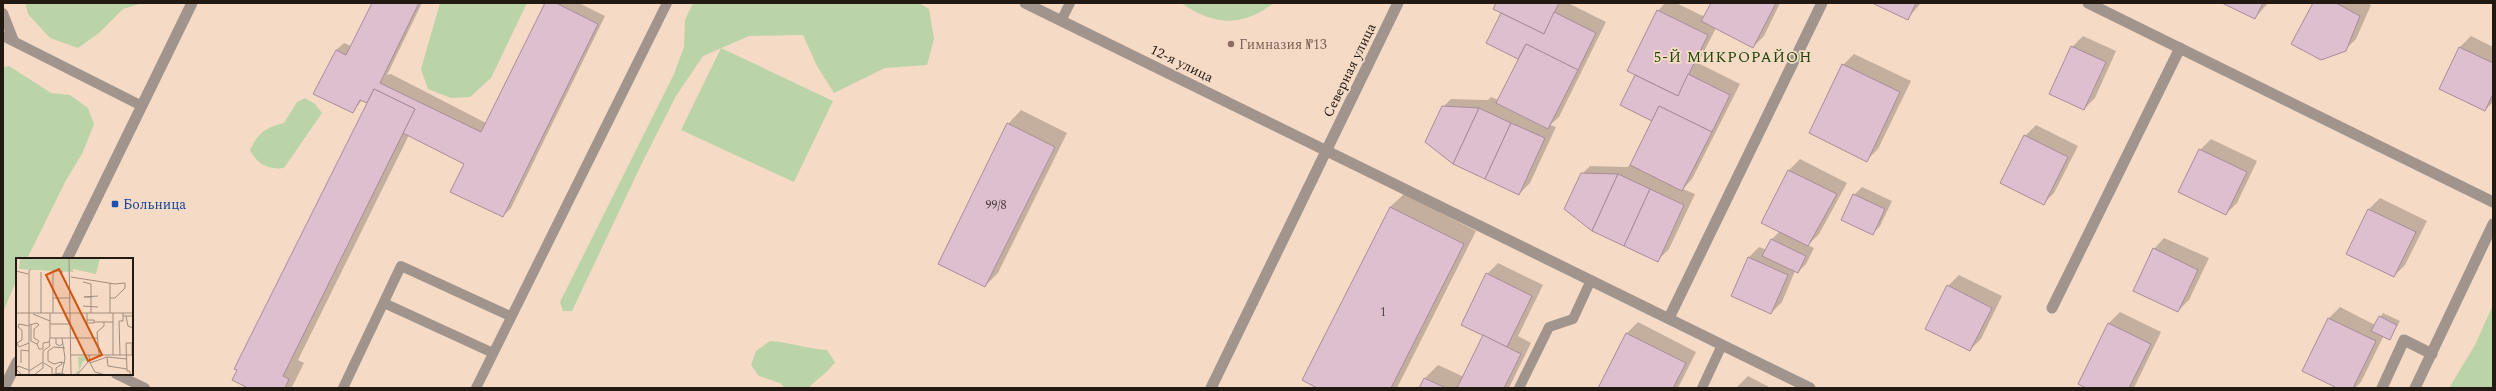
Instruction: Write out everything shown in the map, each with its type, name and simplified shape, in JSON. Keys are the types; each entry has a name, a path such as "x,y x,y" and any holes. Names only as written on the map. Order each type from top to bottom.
{"street":[{"path":"67,258 192,3"},
{"name":"12-я улица","path":"1025,3 1810,388"},
{"name":"Северная улица","path":"1211,388 1398,3"},
{"path":"1669,318 1822,3"},
{"path":"2088,3 2493,202"},
{"path":"2052,308 2180,48"},
{"path":"2415,388 2493,224"},
{"path":"2382,388 2404,340 2432,354"},
{"path":"4,388 16,364"}],"lane":[{"path":"476,388 510,316 667,3"},
{"path":"1061,21 1070,3"},
{"path":"3,13 14,41"},
{"path":"3,36 142,106"},
{"path":"343,388 401,266 510,316"},
{"path":"1519,388 1549,327 1573,318 1591,280"},
{"path":"384,303 493,353"},
{"path":"1702,388 1722,345"},
{"path":"118,375 145,388"}],"green space":[{"path":"25,3 143,3 123,9 99,33 78,48 50,38 28,14"},
{"path":"440,3 527,3 491,78 470,97 451,98 428,89 421,69"},
{"path":"693,3 919,3 929,9 934,39 927,65 885,68 834,93 817,66 803,35 749,36 703,56 676,96 642,163 572,311 563,311 560,302 674,74 684,47 685,20"},
{"path":"1181,3 1274,3 1262,11 1250,16 1239,20 1228,21 1205,16 1193,11"},
{"path":"721,48 833,101 794,182 681,130"},
{"path":"9,66 51,93 70,95 88,108 94,124 83,152 65,182 27,258 16,258 16,281 3,312 3,67"},
{"path":"305,98 315,104 322,113 284,168 273,168 264,165 256,159 250,150 256,139 267,129 284,123 297,102"},
{"path":"2493,305 2493,388 2449,388 2475,345"},
{"path":"770,341 827,350 835,362 809,388 785,388 780,383 759,376 751,365 756,351"}],"building":[{"path":"372,3 419,3 380,83 481,132 545,3 556,3 598,24 503,217 450,192 464,164 403,133 415,109 374,89 367,103 360,100 353,113 313,94 336,50 346,55"},
{"path":"1496,3 1559,3 1544,34 1493,9"},
{"path":"1711,3 1776,3 1753,48 1701,21"},
{"path":"1872,3 1916,3 1908,20"},
{"path":"2222,3 2263,3 2255,19"},
{"path":"2313,3 2336,3 2360,16 2346,51 2321,60 2291,44"},
{"path":"1657,10 1708,35 1678,96 1627,71"},
{"path":"1554,12 1596,33 1578,70 1526,44 1518,59 1486,43 1501,13 1544,34"},
{"path":"1526,44 1578,70 1548,129 1496,103"},
{"path":"2071,46 2106,62 2084,110 2049,94"},
{"path":"2459,47 2493,63 2493,94 2485,111 2439,89"},
{"path":"1842,64 1900,92 1867,162 1809,133"},
{"path":"1688,74 1730,95 1712,132 1659,106 1652,121 1620,105 1635,75 1678,96"},
{"path":"374,89 415,109 283,376 289,379 285,388 248,388 232,380 237,370 234,369"},
{"path":"1442,106 1479,108 1453,164 1425,142"},
{"path":"1659,106 1712,132 1682,191 1630,165"},
{"path":"1479,108 1511,123 1485,179 1453,164"},
{"path":"1007,123 1055,147 985,287 938,264"},
{"path":"1511,123 1545,138 1519,195 1485,179"},
{"path":"2024,135 2068,157 2044,205 2000,183"},
{"path":"2199,149 2247,172 2226,215 2178,192"},
{"path":"1788,170 1837,194 1808,246 1761,223"},
{"path":"1581,173 1618,174 1592,231 1564,209"},
{"path":"1618,174 1650,189 1624,246 1592,231"},
{"path":"1650,189 1684,205 1658,262 1624,246"},
{"path":"1853,194 1885,209 1873,235 1841,220"},
{"path":"1390,207 1464,244 1391,388 1317,388 1302,380"},
{"path":"2368,209 2416,232 2394,277 2346,254"},
{"path":"1771,239 1806,256 1798,273 1762,256"},
{"path":"2153,248 2198,270 2178,312 2133,291"},
{"path":"1748,257 1788,275 1771,314 1731,296"},
{"path":"1486,273 1532,296 1507,347 1461,325"},
{"path":"1947,285 1992,308 1970,351 1925,329"},
{"path":"2379,316 2397,325 2390,340 2371,331"},
{"path":"2328,318 2376,341 2353,388 2337,388 2302,371"},
{"path":"2108,323 2151,344 2129,388 2086,388 2078,384"},
{"path":"1626,333 1686,363 1673,388 1598,388"},
{"path":"1483,335 1521,354 1504,388 1457,388"},
{"path":"1424,378 1446,388 1419,388"}],"place":[{"name":"Гимназия №13","path":"1231,44"},
{"name":"Больница","path":"115,204"}],"district":[{"name":"5-Й МИКРОРАЙОН","path":"1733,57"}]}
